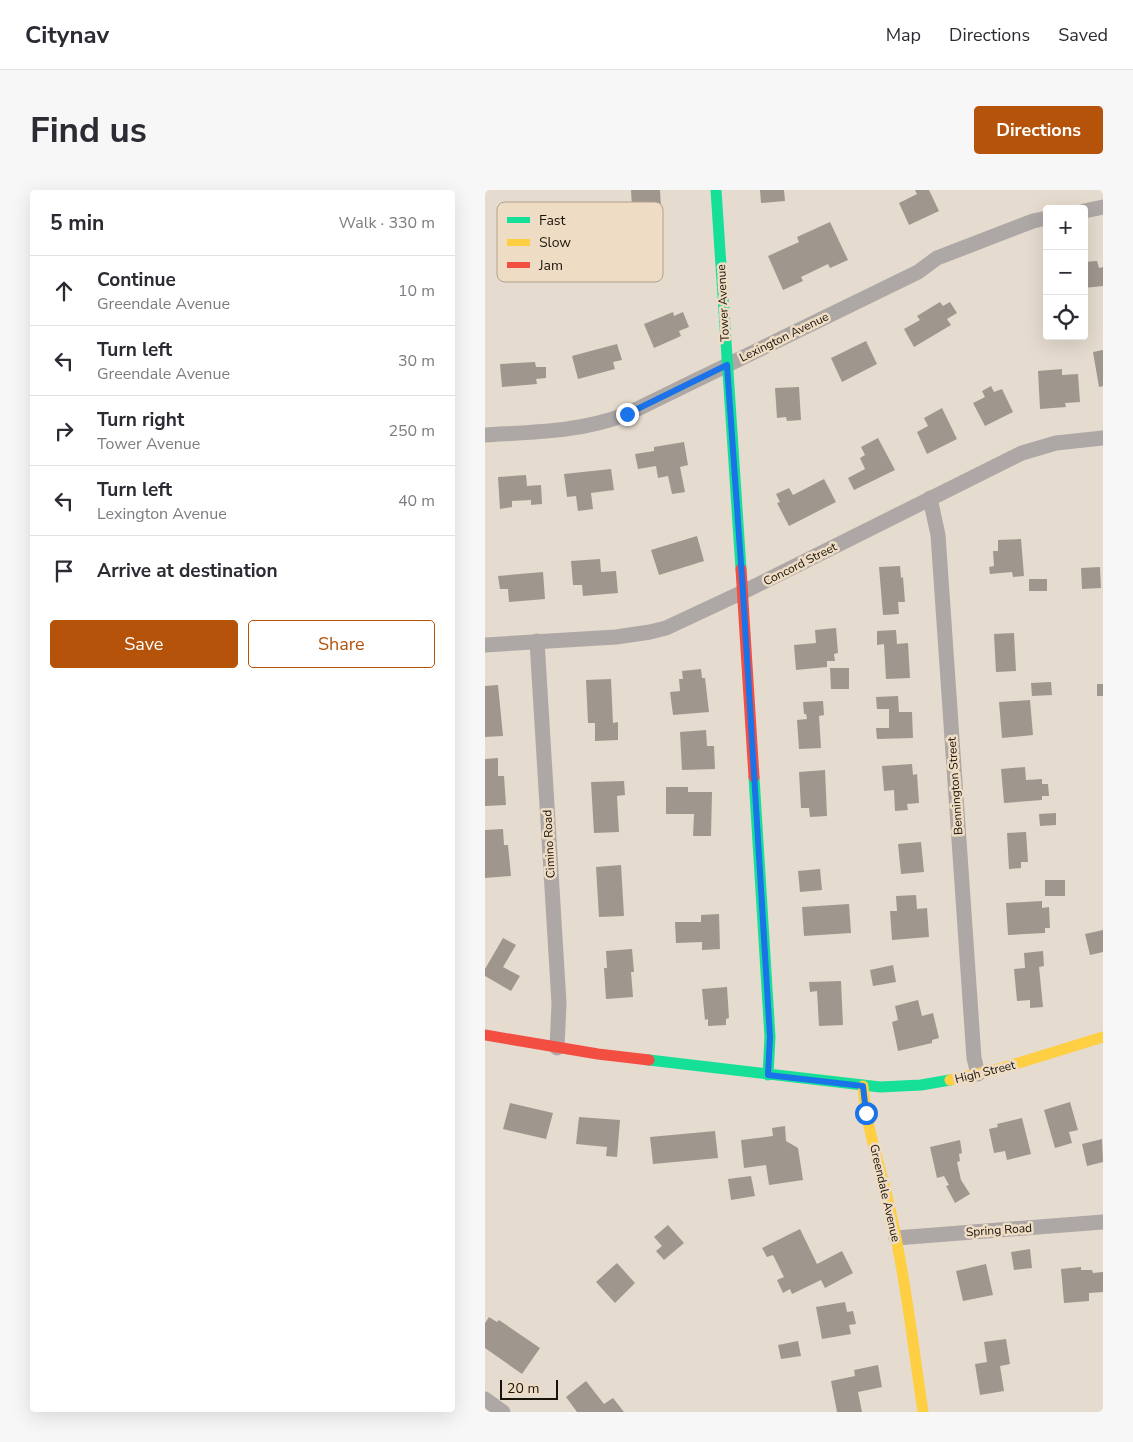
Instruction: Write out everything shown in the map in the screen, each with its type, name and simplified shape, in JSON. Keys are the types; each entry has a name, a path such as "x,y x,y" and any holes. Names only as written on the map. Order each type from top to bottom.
{"street":[{"name":"Tower Avenue","path":"716,190 743,592 769,1027 768,1075"},
{"path":"1088,210 1103,207"},
{"name":"Lexington Avenue","path":"485,435 559,430 600,424 642,408 918,272 937,258 1043,219"},
{"name":"Concord Street","path":"485,645 616,637 650,632 682,622 1033,448 1056,443 1103,438"},
{"name":"Bennington Street","path":"930,498 938,535 974,1058 978,1074"},
{"name":"Cimino Road","path":"537,641 559,1003 557,1048"},
{"path":"485,1035 557,1048 863,1086"},
{"name":"High Street","path":"863,1086 897,1087 917,1085 978,1074 1103,1037"},
{"name":"Greendale Avenue","path":"863,1086 867,1123 884,1184 896,1238 923,1412"},
{"name":"Spring Road","path":"896,1238 1103,1222"},
{"path":"485,1399 503,1412"}],"building":[{"path":"631,190 660,190 661,202 632,202"},
{"path":"760,190 784,190 785,201 761,203"},
{"path":"915,190 929,190 939,211 909,225 899,203 917,194"},
{"path":"830,222 848,260 830,268 828,264 801,277 803,281 783,290 768,256 799,242 797,237"},
{"path":"1097,261 1099,268 1103,267 1103,286 1088,288 1088,262"},
{"path":"940,302 943,306 950,302 957,313 947,319 951,325 914,347 904,329 920,320 917,316"},
{"path":"673,312 674,316 683,312 689,327 679,331 681,336 654,348 644,324"},
{"path":"866,341 877,364 842,382 831,358"},
{"path":"617,344 622,360 613,362 615,369 578,379 572,356"},
{"path":"1103,350 1103,386 1099,387 1093,352"},
{"path":"535,362 536,367 546,367 546,378 536,379 537,384 502,387 500,364"},
{"path":"1062,369 1062,375 1078,374 1080,402 1065,403 1066,407 1040,409 1038,371"},
{"path":"991,386 994,392 1002,389 1013,412 985,426 973,403 985,397 982,391"},
{"path":"799,387 801,420 787,421 786,417 777,418 775,388"},
{"path":"942,408 957,439 927,454 917,432 928,426 924,418"},
{"path":"878,438 895,470 854,490 848,478 865,469 860,458 865,455 861,447"},
{"path":"684,442 688,465 680,467 685,492 672,494 668,476 658,478 656,466 638,469 635,454 654,451 654,447"},
{"path":"611,469 614,490 591,493 593,509 578,511 576,496 567,497 564,474"},
{"path":"526,475 527,486 541,485 542,504 531,505 531,500 512,501 512,507 500,509 498,477"},
{"path":"824,479 836,502 789,526 777,503 780,502 776,494 789,488 793,495"},
{"path":"697,536 704,561 659,575 651,550"},
{"path":"1021,539 1024,576 1013,577 1012,572 990,574 989,567 994,566 993,551 998,551 998,540"},
{"path":"600,559 601,572 616,571 618,593 583,596 582,585 573,585 571,561"},
{"path":"900,566 905,602 898,602 899,614 883,615 879,567"},
{"path":"1100,567 1101,588 1082,589 1081,568"},
{"path":"543,572 545,599 509,602 508,589 500,589 498,576"},
{"path":"1029,579 1047,579 1047,591 1029,591"},
{"path":"836,628 838,653 834,654 835,661 827,661 827,667 796,670 794,645 816,643 815,630"},
{"path":"896,630 897,644 908,643 910,678 886,679 884,644 877,645 877,631"},
{"path":"1014,633 1016,671 996,672 994,634"},
{"path":"830,668 849,668 849,689 831,689"},
{"path":"701,669 702,678 705,678 709,712 673,715 670,692 680,691 679,679 683,679 682,671"},
{"path":"611,679 613,723 618,722 618,740 595,741 595,723 588,723 586,680"},
{"path":"1051,682 1052,695 1032,696 1031,683"},
{"path":"1097,684 1103,684 1103,696 1097,696"},
{"path":"498,685 503,736 485,737 485,686"},
{"path":"898,696 899,712 912,712 913,738 877,739 876,728 889,728 889,709 877,709 876,697"},
{"path":"1030,700 1033,735 1002,738 999,702"},
{"path":"823,701 824,715 819,716 821,748 799,749 797,720 807,719 806,714 804,714 803,702"},
{"path":"706,730 707,746 714,746 715,769 682,770 680,732"},
{"path":"498,758 498,776 504,776 506,805 485,806 485,759"},
{"path":"912,764 913,775 917,774 919,803 907,804 908,810 895,811 894,790 884,791 882,766"},
{"path":"1025,767 1026,780 1042,779 1042,784 1048,784 1049,796 1042,796 1042,800 1004,803 1001,769"},
{"path":"825,770 827,816 810,817 809,808 801,808 799,772"},
{"path":"624,781 625,795 617,796 619,832 594,833 591,782"},
{"path":"666,787 688,787 688,792 712,792 711,836 693,836 694,814 666,814"},
{"path":"1056,813 1056,825 1040,826 1039,814"},
{"path":"503,829 504,845 508,845 511,876 485,878 485,830"},
{"path":"1026,832 1028,862 1021,862 1021,868 1009,869 1007,833"},
{"path":"921,842 924,872 901,874 898,844"},
{"path":"621,865 624,916 599,917 596,867"},
{"path":"820,869 822,890 800,892 798,871"},
{"path":"1045,880 1065,880 1065,896 1045,896"},
{"path":"916,895 917,909 927,908 929,937 892,940 890,911 897,911 896,896"},
{"path":"1042,901 1042,908 1049,907 1050,928 1045,928 1045,933 1008,935 1006,903"},
{"path":"849,904 851,933 804,936 802,907"},
{"path":"719,914 720,949 702,950 702,942 676,943 675,922 701,922 701,915"},
{"path":"1103,930 1103,952 1090,955 1085,934"},
{"path":"503,938 516,945 503,967 520,976 511,991 485,976 485,969"},
{"path":"632,949 634,972 631,972 633,997 606,999 604,968 607,968 606,951"},
{"path":"1043,951 1044,966 1039,967 1043,1007 1030,1008 1030,1000 1017,1001 1014,969 1025,968 1024,953"},
{"path":"893,965 896,982 873,986 870,970"},
{"path":"841,981 843,1025 819,1026 817,991 810,992 809,982"},
{"path":"727,987 729,1018 726,1019 726,1025 708,1026 708,1019 705,1020 702,989"},
{"path":"918,1000 922,1016 933,1013 939,1038 932,1040 932,1043 898,1051 892,1022 898,1020 895,1006"},
{"path":"1070,1102 1078,1130 1069,1132 1072,1143 1055,1148 1044,1110"},
{"path":"510,1103 553,1113 546,1139 503,1129"},
{"path":"579,1117 620,1120 617,1157 606,1156 607,1147 576,1144"},
{"path":"1022,1118 1031,1154 1007,1160 1005,1151 994,1153 989,1129 998,1127 997,1124"},
{"path":"785,1126 786,1141 798,1148 803,1180 769,1185 766,1165 744,1168 741,1140 773,1136 772,1128"},
{"path":"715,1131 718,1158 653,1164 650,1137"},
{"path":"1102,1139 1103,1162 1087,1166 1082,1144"},
{"path":"960,1140 962,1153 959,1154 960,1161 957,1162 961,1180 970,1194 955,1203 946,1186 949,1185 944,1176 937,1178 930,1147"},
{"path":"751,1176 755,1196 731,1200 728,1179"},
{"path":"668,1225 684,1243 664,1260 656,1251 662,1246 654,1237"},
{"path":"800,1229 817,1264 842,1251 853,1273 825,1288 821,1280 792,1294 790,1289 783,1293 777,1280 784,1277 773,1255 767,1257 762,1248"},
{"path":"1030,1249 1032,1268 1014,1270 1011,1252"},
{"path":"617,1263 635,1283 615,1303 596,1282"},
{"path":"986,1264 993,1295 963,1301 956,1271"},
{"path":"1081,1267 1081,1270 1092,1270 1093,1273 1103,1272 1103,1292 1089,1293 1089,1301 1064,1303 1061,1269"},
{"path":"845,1302 847,1312 853,1311 856,1324 849,1325 851,1334 822,1339 816,1307"},
{"path":"489,1317 497,1322 499,1320 540,1348 522,1374 485,1348 485,1323"},
{"path":"1006,1339 1010,1364 1000,1366 1004,1391 980,1395 975,1364 987,1362 984,1342"},
{"path":"798,1341 801,1356 781,1359 778,1345"},
{"path":"878,1365 882,1387 858,1392 862,1412 837,1412 831,1381 855,1376 854,1370"},
{"path":"586,1381 604,1404 613,1398 624,1412 577,1412 566,1397"}],"traffic: fast":[{"path":"716,190 741,569"},
{"path":"754,777 770,1037 768,1075"},
{"path":"649,1060 880,1087 921,1085 950,1080"}],"traffic: slow":[{"path":"950,1080 1002,1068 1103,1037"},
{"path":"863,1086 867,1117 890,1209 900,1259 923,1412"}],"traffic: jam":[{"path":"741,569 754,777"},
{"path":"485,1035 598,1054 649,1060"}],"route":[{"path":"627,414 727,365 770,1037 768,1075 863,1086 866,1113"}]}
